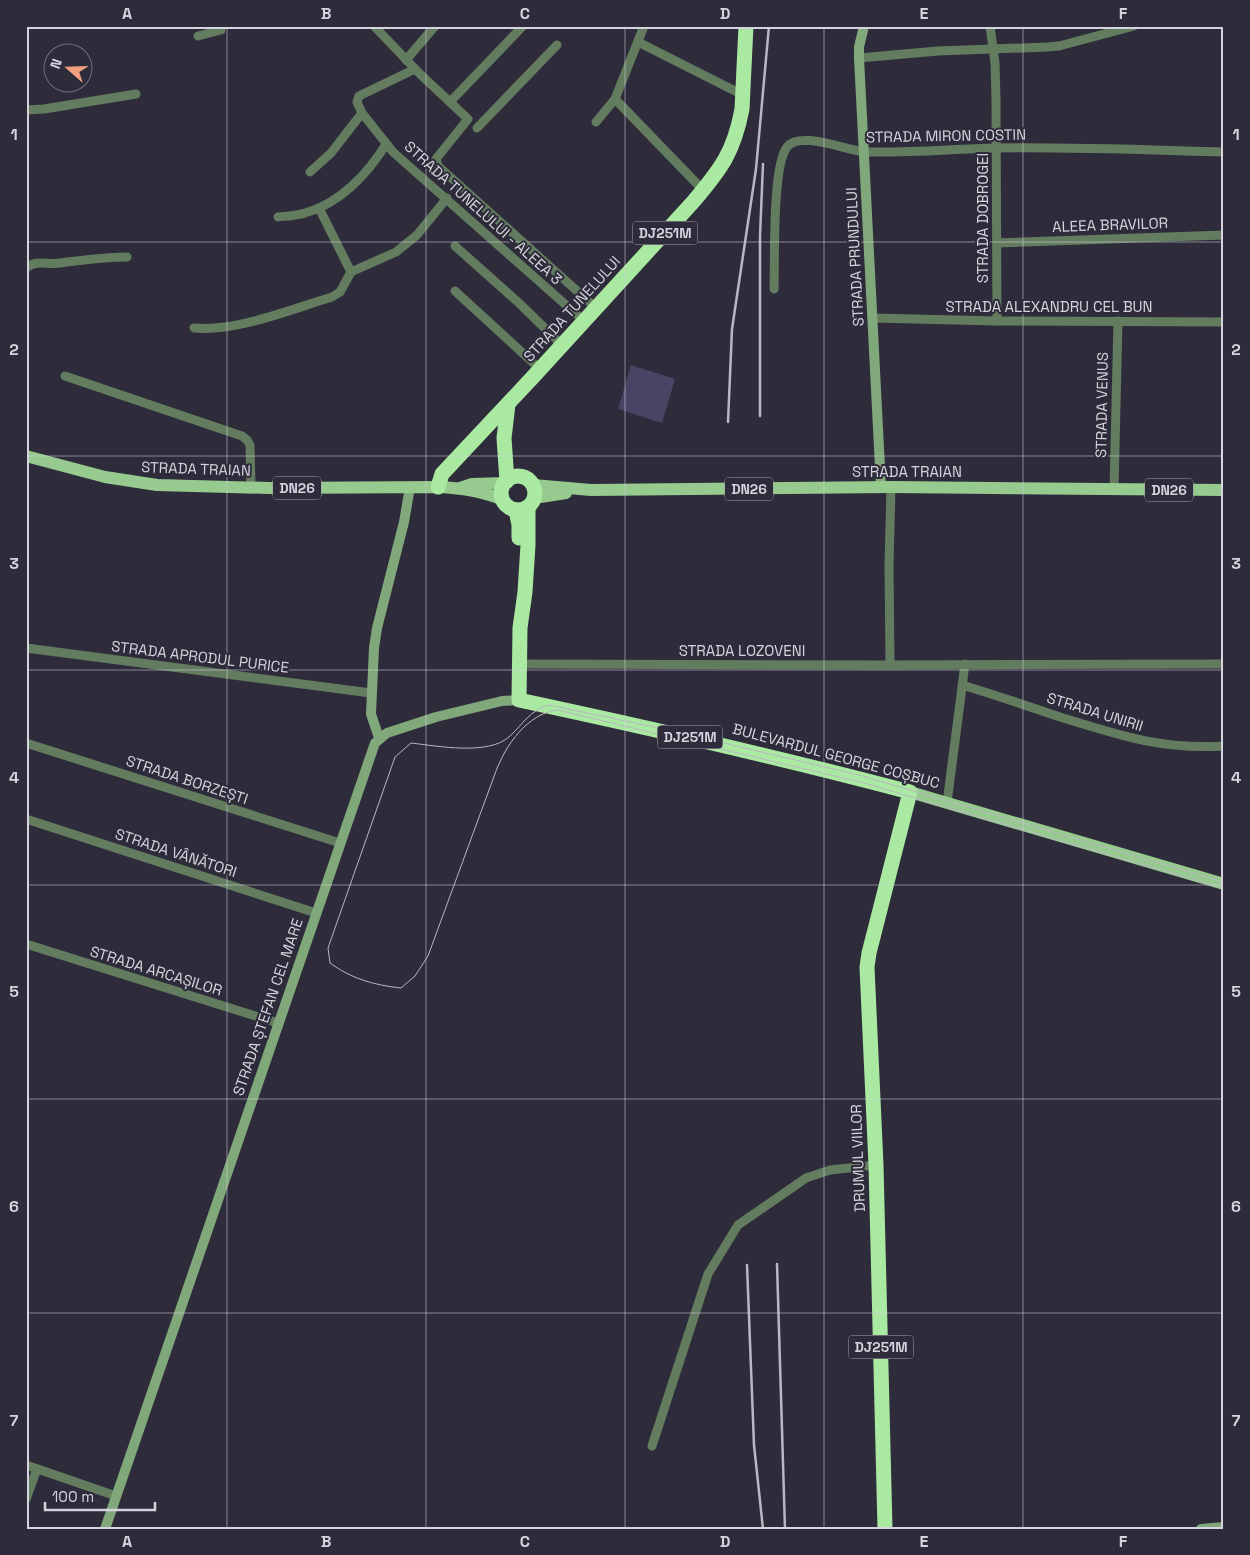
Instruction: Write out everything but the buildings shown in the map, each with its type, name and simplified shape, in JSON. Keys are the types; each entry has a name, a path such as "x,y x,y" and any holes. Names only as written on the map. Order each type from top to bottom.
{"highway":[{"name":"STRADA TUNELULUI","path":"508,404 715,176 732,148 740,122 746,26"},
{"path":"508,404 504,427 506,461 511,480"},
{"name":"DJ251M","path":"438,487 442,474 508,404"},
{"path":"503,500 502,488 511,480 527,479 528,500 519,531 519,700"},
{"name":"DN26","path":"503,500 508,506 528,500"},
{"name":"BULEVARDUL GEORGE COȘBUC","path":"519,700 666,731 910,792"},
{"name":"DRUMUL VIILOR","path":"885,1529 876,1165 867,967 910,792"}],"main road":[{"name":"STRADA TRAIAN","path":"26,456 105,477 174,486 438,487 458,488 491,495 503,500"},
{"name":"STRADA TRAIAN","path":"458,488 472,484 511,480"},
{"name":"STRADA TRAIAN","path":"528,500 591,490 886,487 1224,490"},
{"name":"BULEVARDUL GEORGE COȘBUC","path":"910,792 1224,884"}],"street":[{"path":"198,36 218,32 221,30 221,26"},
{"path":"374,26 414,69 468,120 436,159 435,163 596,308"},
{"path":"406,60 435,26"},
{"path":"450,102 523,26"},
{"path":"596,122 615,99 644,26"},
{"name":"STRADA PRUNDULUI","path":"864,26 859,48 859,58 873,318 886,487 890,665"},
{"name":"STRADA DOBROGEI","path":"990,26 994,48 997,148 997,321"},
{"path":"859,58 938,51 1059,46 1134,26"},
{"path":"638,42 743,95"},
{"path":"477,128 557,45"},
{"path":"310,172 332,153 362,112 357,102 359,96 414,69"},
{"path":"26,110 44,109 136,94"},
{"path":"615,99 703,190"},
{"name":"STRADA TUNELULUI - ALEEA 3","path":"362,112 386,144 584,321"},
{"name":"STRADA MIRON COSTIN","path":"774,290 778,179 781,158 788,145 800,140 865,152 997,148 1224,152"},
{"path":"278,217 296,215 319,208 346,191 369,169 386,144"},
{"path":"194,328 239,325 332,297 340,292 351,272 396,252 417,235 448,199 463,188"},
{"path":"319,208 351,272"},
{"name":"ALEEA BRAVILOR","path":"997,243 1224,235"},
{"path":"455,246 519,303 562,345"},
{"path":"26,268 31,264 40,262 57,264 102,257 127,257"},
{"path":"455,291 540,369"},
{"name":"STRADA ALEXANDRU CEL BUN","path":"873,318 997,321 1224,322"},
{"name":"STRADA VENUS","path":"1114,489 1118,321"},
{"path":"65,376 242,436 250,445 251,487"},
{"path":"379,738 372,721 371,693 374,648 377,628 404,522 410,488"},
{"name":"STRADA APRODUL PURICE","path":"26,648 371,693"},
{"name":"STRADA LOZOVENI","path":"519,664 1224,664"},
{"path":"947,803 965,664"},
{"name":"STRADA UNIRII","path":"962,685 1119,736 1161,744 1224,746"},
{"name":"BULEVARDUL GEORGE COȘBUC","path":"379,738 398,729 436,717 502,701 519,700"},
{"name":"STRADA ȘTEFAN CEL MARE","path":"105,1529 371,752 379,738"},
{"name":"STRADA BORZEȘTI","path":"26,743 340,843"},
{"name":"STRADA VÂNĂTORI","path":"26,819 316,913"},
{"name":"STRADA ARCAȘILOR","path":"26,944 278,1023"},
{"path":"652,1446 708,1274 738,1225 806,1178 830,1170 876,1165"},
{"path":"26,1465 116,1496"},
{"path":"26,1499 37,1469"},
{"path":"1201,1529 1224,1527"}],"shaded area":[{"path":"631,365 675,379 662,423 618,409"}],"tram line":[{"path":"1224,882 859,775 664,729 549,705 537,710 501,742 477,748 411,743 395,757 328,948 330,963 338,969 364,980 401,988 415,976 428,956 500,761 512,741 527,724 546,713 557,710 864,783 1224,888"}],"railway":[{"path":"728,422 732,329 756,169 769,26"},
{"path":"760,416 760,236 763,164"},
{"path":"777,1264 785,1529"},
{"path":"747,1265 754,1445 763,1529"}]}
